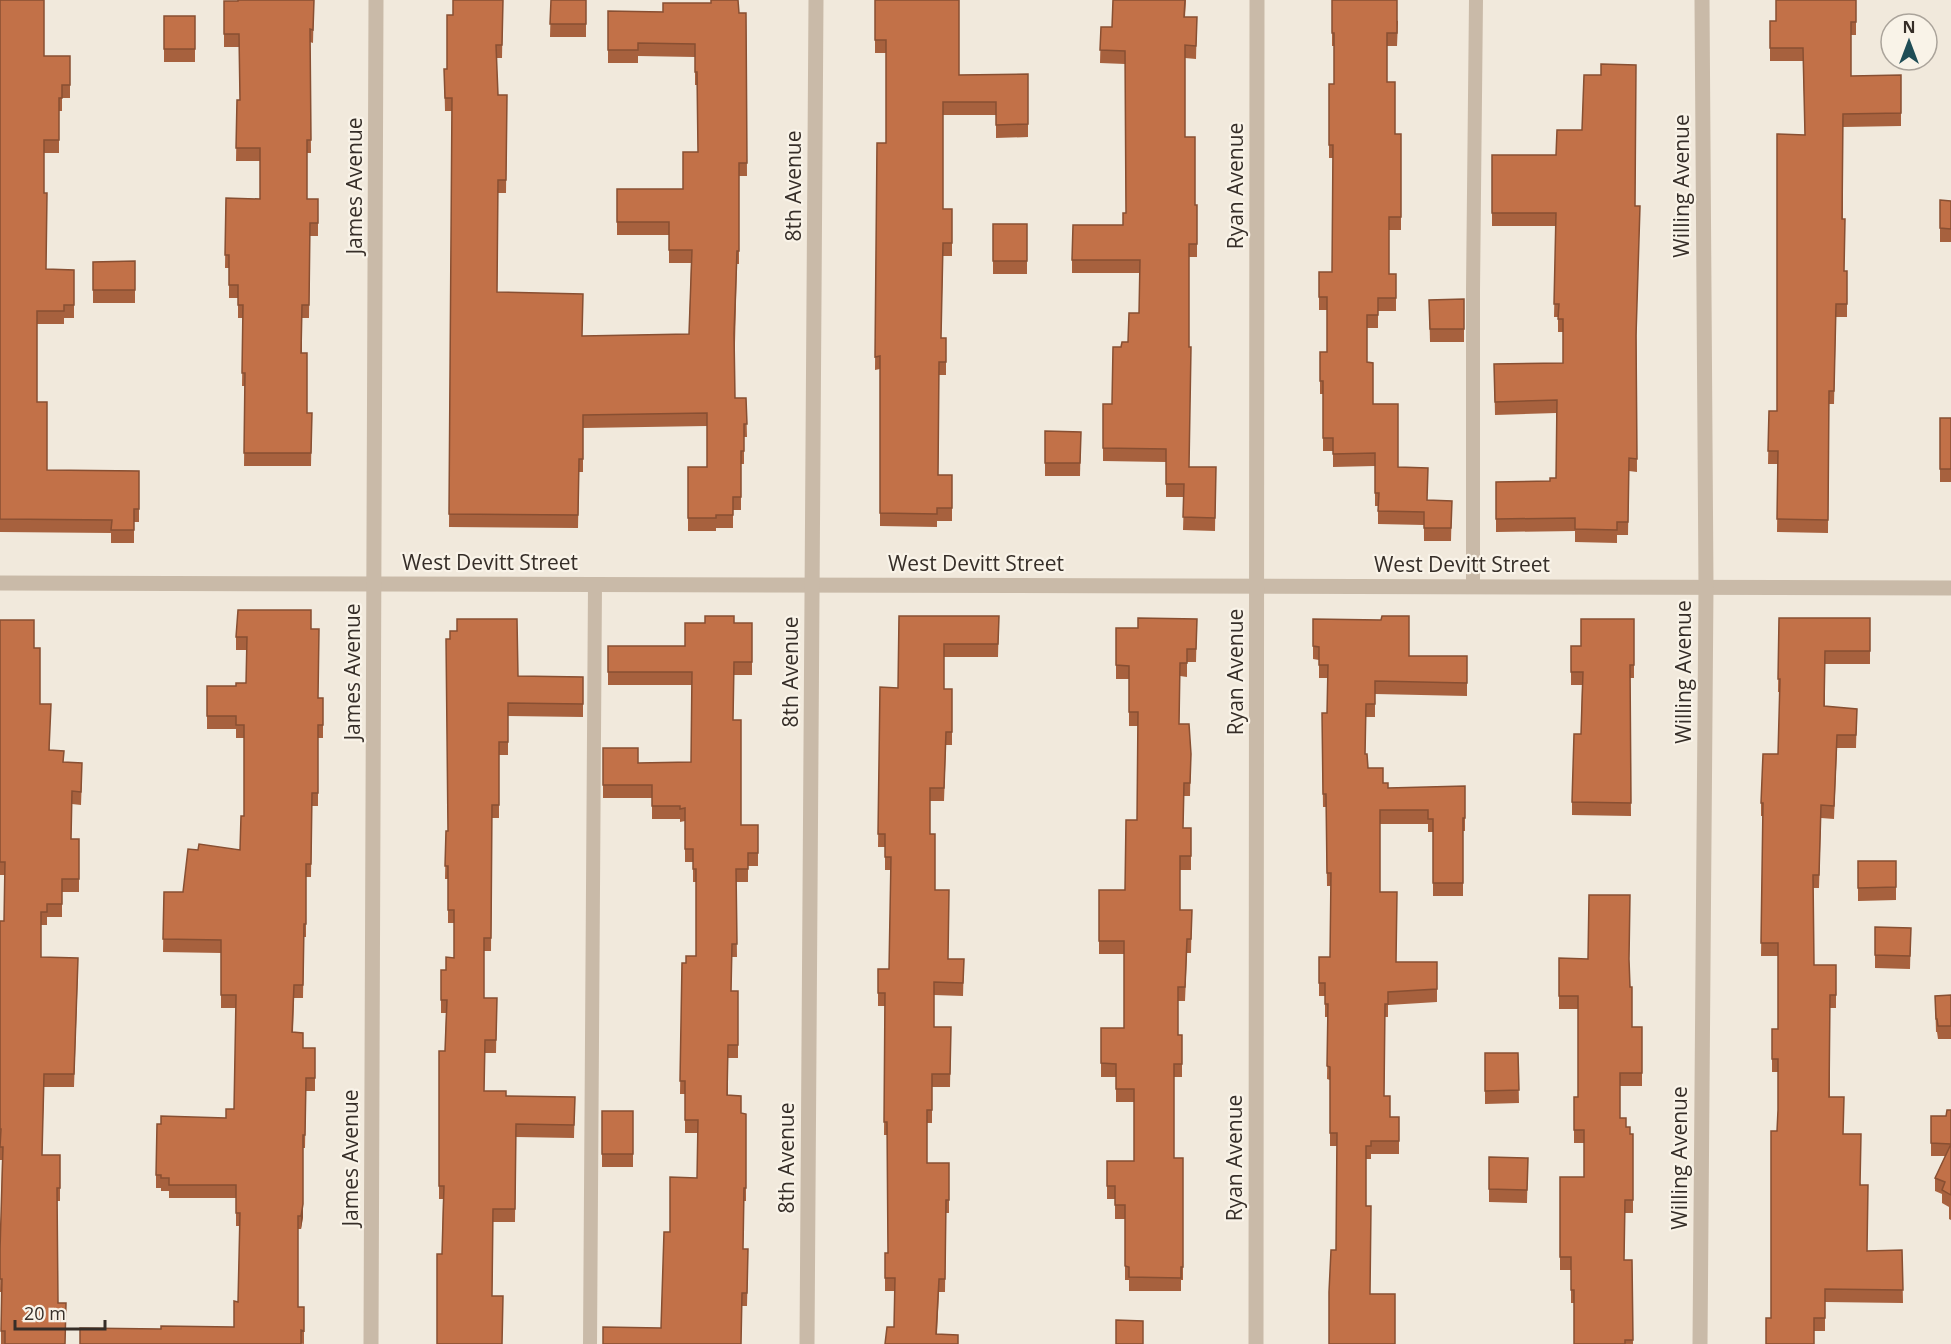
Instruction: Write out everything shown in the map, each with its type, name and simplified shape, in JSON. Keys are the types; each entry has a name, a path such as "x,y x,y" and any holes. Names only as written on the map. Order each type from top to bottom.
{"street":[{"name":"James Avenue","path":"371,1344 376,0"},
{"name":"8th Avenue","path":"807,1344 816,0"},
{"name":"Ryan Avenue","path":"1256,1344 1257,0"},
{"name":"Willing Avenue","path":"1700,1344 1706,587 1702,0"},
{"name":"West Devitt Street","path":"0,583 1951,588"}],"lane":[{"path":"1473,586 1476,0"},
{"path":"590,1344 595,584"}],"building":[{"path":"0,0 44,0 44,56 70,56 70,85 62,85 62,98 59,98 59,140 44,140 44,193 47,193 46,269 74,270 74,305 64,305 64,311 37,311 37,402 47,402 47,470 139,471 139,509 134,509 134,530 111,530 112,520 0,519"},
{"path":"314,0 313,30 310,29 311,140 307,140 307,199 318,199 318,223 310,223 309,305 302,305 301,353 307,353 307,413 312,413 311,453 244,453 243,305 238,305 238,285 229,285 229,255 225,255 226,198 260,199 260,148 236,148 237,100 240,100 239,34 224,34 224,1"},
{"path":"453,0 503,0 502,45 496,45 498,95 507,95 506,180 498,180 497,292 583,294 582,336 689,334 692,250 669,250 669,222 617,222 617,189 683,189 683,152 698,152 695,44 638,43 638,50 608,50 608,11 663,12 663,3 711,3 711,0 738,0 739,13 746,13 747,163 739,163 739,251 737,251 734,334 735,398 746,398 747,424 744,424 744,451 741,451 741,497 733,497 733,515 716,515 716,518 688,518 688,467 707,467 707,413 583,415 583,459 579,459 578,515 449,514 452,98 445,98 444,69 447,69 447,15 453,15"},
{"path":"551,0 586,0 586,24 550,24"},
{"path":"875,0 959,0 959,75 1028,74 1028,124 996,125 996,102 943,102 943,209 952,209 952,243 943,243 941,338 946,338 946,362 939,362 938,475 952,475 952,508 937,508 937,514 880,513 880,356 875,357 877,143 886,143 886,40 875,40"},
{"path":"1113,0 1185,0 1184,17 1197,17 1196,46 1185,45 1185,137 1195,137 1195,205 1197,205 1197,244 1189,244 1189,347 1191,347 1189,467 1216,467 1215,518 1183,517 1184,484 1166,484 1166,449 1103,448 1103,404 1112,404 1113,347 1121,347 1122,342 1128,342 1129,313 1139,313 1140,260 1072,260 1073,225 1123,225 1123,213 1126,213 1125,51 1100,50 1101,27 1112,27"},
{"path":"1332,0 1397,0 1397,33 1387,33 1387,82 1395,82 1395,134 1401,134 1401,217 1389,217 1389,274 1396,274 1396,298 1378,298 1378,315 1367,315 1367,362 1373,363 1373,404 1398,404 1398,467 1428,468 1427,500 1452,501 1451,528 1424,528 1424,512 1378,511 1379,493 1375,493 1375,453 1333,454 1333,438 1323,438 1323,381 1320,381 1320,352 1327,352 1327,297 1319,297 1319,272 1332,272 1333,145 1329,145 1329,84 1334,84"},
{"path":"1776,0 1856,0 1856,22 1851,22 1851,76 1901,75 1901,113 1843,114 1842,219 1845,219 1844,271 1847,271 1847,304 1836,304 1834,391 1829,391 1828,520 1777,519 1778,451 1768,451 1769,411 1777,411 1777,134 1805,135 1803,48 1770,48 1770,21 1776,21"},
{"path":"164,16 195,16 195,49 164,49"},
{"path":"1601,64 1636,65 1635,206 1640,206 1636,336 1637,459 1629,458 1628,522 1617,522 1617,530 1575,529 1575,518 1496,519 1496,482 1550,481 1550,478 1556,478 1557,400 1495,402 1494,364 1563,363 1563,319 1558,319 1559,304 1554,304 1556,213 1492,213 1492,155 1556,155 1557,130 1582,130 1584,75 1601,75"},
{"path":"1940,200 1951,201 1951,229 1940,228"},
{"path":"993,224 1027,224 1027,261 993,261"},
{"path":"135,261 135,290 93,290 93,262"},
{"path":"1464,299 1464,329 1430,329 1429,300"},
{"path":"1940,418 1951,418 1951,469 1940,469"},
{"path":"1045,431 1081,432 1080,463 1045,463"},
{"path":"238,610 311,610 311,629 319,629 318,698 323,698 323,725 318,725 318,793 312,793 311,864 306,864 303,985 294,985 292,1032 303,1033 303,1048 315,1048 315,1078 306,1078 303,1204 301,1216 298,1216 298,1307 304,1307 304,1331 301,1330 301,1344 80,1344 80,1328 234,1327 234,1301 238,1302 240,1213 236,1213 236,1185 169,1185 169,1178 156,1175 157,1124 161,1124 161,1116 226,1118 226,1109 234,1109 236,995 221,995 221,940 163,939 164,892 183,892 188,849 198,850 199,844 240,850 241,816 244,816 244,725 236,725 236,716 207,716 207,686 236,686 236,683 246,683 247,637 236,637"},
{"path":"705,616 734,616 734,623 752,623 752,662 734,662 733,720 741,720 741,825 758,825 758,853 748,853 748,869 736,869 737,944 732,944 731,991 738,991 738,1045 728,1045 727,1095 741,1096 741,1113 746,1114 743,1249 748,1249 747,1293 742,1293 741,1344 603,1344 603,1327 661,1328 664,1232 670,1232 670,1177 697,1178 698,1120 685,1120 685,1081 680,1081 682,963 686,963 686,956 696,956 696,869 693,869 693,849 685,849 685,808 652,806 652,785 603,785 603,748 638,748 638,763 691,762 692,672 608,672 608,646 685,646 685,623 705,623"},
{"path":"899,616 999,616 998,644 944,644 944,689 952,689 952,732 946,732 944,788 930,788 930,834 935,834 935,890 949,890 948,959 964,959 963,983 934,982 934,1027 951,1027 950,1074 932,1074 932,1110 927,1110 927,1163 949,1163 945,1279 939,1279 936,1334 958,1335 958,1344 885,1344 887,1327 894,1327 895,1278 885,1278 885,1253 888,1253 887,1122 884,1122 885,993 878,993 878,969 889,969 891,857 885,857 885,834 878,834 880,687 898,688"},
{"path":"1382,616 1409,616 1409,656 1467,656 1467,683 1375,681 1375,704 1366,704 1365,754 1367,754 1368,768 1383,768 1383,783 1388,783 1388,788 1465,786 1463,883 1433,883 1433,819 1428,819 1428,810 1380,810 1380,892 1397,892 1396,962 1437,962 1437,989 1388,992 1388,1004 1385,1004 1384,1096 1390,1096 1390,1117 1399,1117 1399,1141 1371,1141 1371,1146 1366,1146 1366,1206 1371,1206 1370,1294 1395,1294 1395,1344 1329,1344 1331,1250 1336,1250 1337,1133 1330,1133 1330,1067 1327,1066 1328,1004 1325,1004 1325,983 1319,983 1319,957 1330,957 1331,873 1327,873 1322,713 1327,713 1328,665 1319,665 1319,647 1313,646 1313,619 1381,620"},
{"path":"1138,618 1197,619 1196,649 1187,649 1187,663 1180,663 1179,724 1189,724 1191,754 1190,783 1184,783 1183,828 1191,828 1191,856 1180,856 1180,910 1192,910 1191,939 1187,939 1185,987 1178,987 1178,1035 1182,1035 1182,1064 1174,1064 1174,1158 1183,1158 1183,1267 1181,1267 1181,1278 1129,1277 1129,1267 1125,1266 1125,1205 1115,1205 1115,1186 1107,1186 1107,1161 1134,1161 1134,1089 1116,1089 1116,1064 1101,1063 1101,1028 1124,1028 1124,941 1099,941 1099,890 1125,890 1126,820 1137,820 1138,712 1129,712 1129,666 1116,665 1116,628 1138,628"},
{"path":"1779,618 1870,618 1870,651 1825,651 1824,706 1857,709 1856,735 1837,735 1834,806 1821,805 1819,875 1813,875 1814,965 1836,965 1836,995 1830,995 1829,1097 1844,1097 1843,1134 1861,1134 1860,1185 1868,1185 1867,1251 1902,1250 1903,1290 1825,1289 1825,1318 1814,1318 1814,1344 1766,1344 1766,1318 1771,1318 1771,1131 1777,1131 1778,1110 1778,1059 1772,1059 1772,1029 1778,1029 1778,943 1761,943 1763,803 1761,803 1763,754 1778,754"},
{"path":"457,619 517,619 518,676 583,677 583,704 508,703 508,742 499,742 499,805 492,805 491,938 484,938 484,998 497,998 496,1040 485,1040 484,1091 506,1091 506,1096 575,1097 574,1125 516,1124 515,1209 493,1209 492,1296 503,1296 502,1344 437,1344 437,1254 442,1254 444,1186 439,1186 439,1051 445,1051 447,1000 441,1000 441,970 446,970 446,957 454,958 454,910 448,910 448,866 445,866 446,831 448,831 446,639 450,639 450,631 457,631"},
{"path":"1581,619 1634,619 1634,665 1630,665 1631,803 1572,802 1574,734 1581,734 1583,672 1571,672 1571,646 1581,646"},
{"path":"0,620 34,620 34,648 40,648 40,704 51,704 49,750 64,751 63,762 82,763 81,792 72,791 71,839 79,839 79,879 62,879 62,904 47,904 47,912 41,912 41,957 78,958 74,1074 44,1074 42,1155 60,1155 60,1188 57,1188 58,1303 66,1303 65,1344 5,1344 5,1331 1,1331 0,1250 3,1147 0,1147 0,921 4,921 5,862 0,862"},
{"path":"1858,861 1896,861 1896,887 1858,888"},
{"path":"1589,895 1630,895 1629,959 1632,1027 1642,1027 1642,1073 1620,1073 1620,1118 1626,1118 1626,1127 1630,1127 1630,1134 1633,1134 1633,1200 1625,1200 1624,1260 1632,1260 1633,1340 1625,1340 1625,1344 1574,1344 1574,1290 1571,1290 1571,1257 1560,1257 1560,1177 1584,1177 1584,1130 1574,1130 1574,1097 1578,1097 1578,996 1559,996 1559,958 1588,959"},
{"path":"1875,927 1911,928 1910,956 1875,955"},
{"path":"1951,995 1951,1026 1938,1026 1935,996"},
{"path":"1485,1053 1518,1053 1519,1090 1485,1091"},
{"path":"1947,1110 1951,1110 1951,1144 1931,1143 1931,1116 1946,1116"},
{"path":"602,1111 633,1111 633,1154 602,1154"},
{"path":"1951,1144 1951,1195 1942,1190 1945,1182 1935,1178"},
{"path":"1489,1157 1528,1158 1527,1190 1489,1189"},
{"path":"1116,1320 1143,1321 1143,1344 1116,1344"}]}
